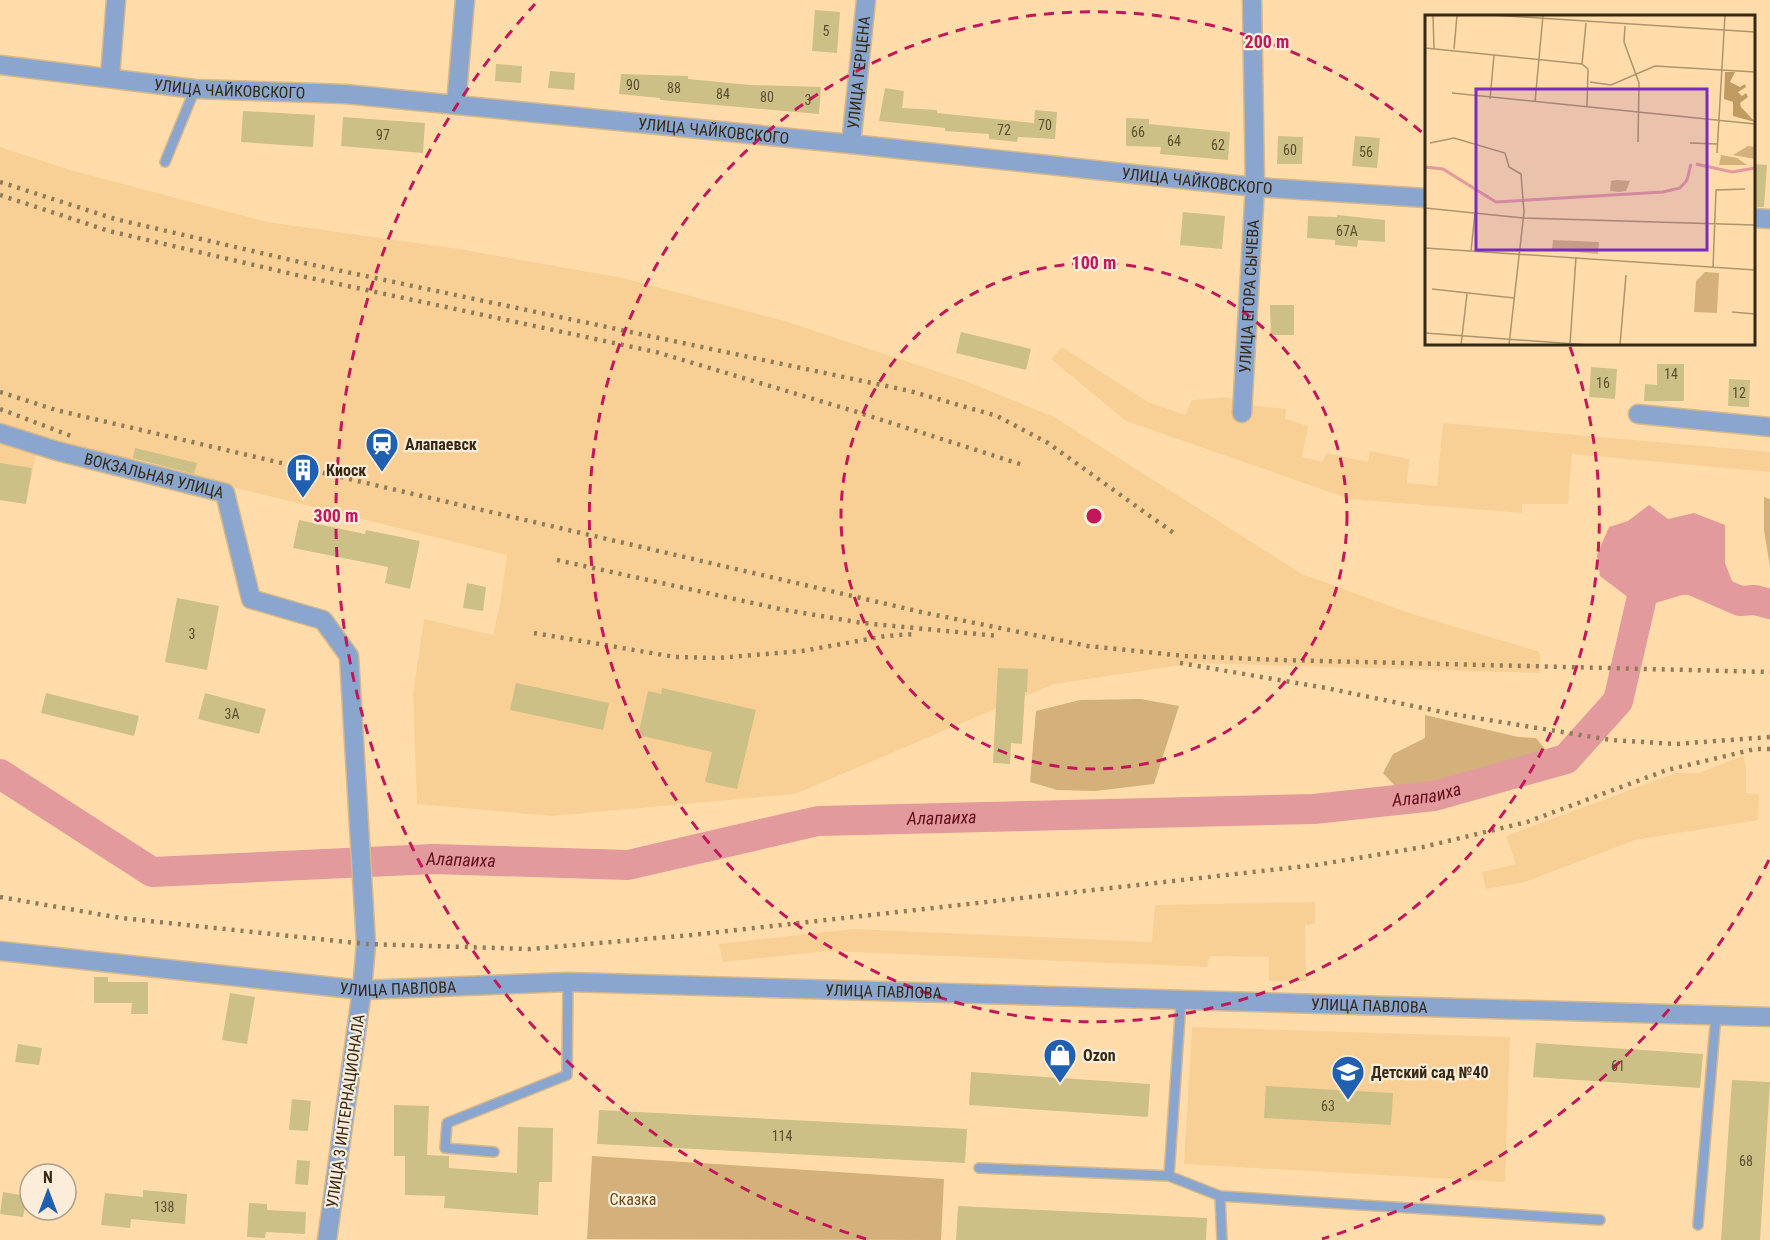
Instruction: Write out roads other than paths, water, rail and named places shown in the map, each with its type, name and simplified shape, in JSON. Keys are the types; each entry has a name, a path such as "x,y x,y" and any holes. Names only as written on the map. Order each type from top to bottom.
{"street":[{"path":"110,77 116,0"},
{"path":"456,105 465,0"},
{"name":"УЛИЦА ГЕРЦЕНА","path":"851,144 866,0"},
{"name":"УЛИЦА ЕГОРА СЫЧЕВА","path":"1242,413 1255,187 1252,0"},
{"name":"УЛИЦА ЧАЙКОВСКОГО","path":"0,65 195,89 345,94 1255,187 1425,198"},
{"path":"1755,218 1770,219"},
{"path":"1638,414 1770,427"},
{"name":"ВОКЗАЛЬНАЯ УЛИЦА","path":"0,433 57,452 225,493 251,600 323,620 349,656 361,838"},
{"name":"УЛИЦА 3 ИНТЕРНАЦИОНАЛА","path":"327,1240 362,990 366,944 361,838"},
{"name":"УЛИЦА ПАВЛОВА","path":"0,951 362,990 568,982 1770,1017"}],"lane":[{"path":"165,162 195,89"},
{"path":"494,1152 445,1148 447,1123 567,1075 568,982"},
{"path":"1169,1176 1181,1001"},
{"path":"1698,1225 1716,1015"},
{"path":"979,1168 1169,1176 1220,1196 1600,1220"},
{"path":"1220,1196 1222,1240"}],"waterway":[{"name":"Алапаиха","path":"0,774 152,872 433,859 628,865 818,821 1314,809 1434,796 1566,759 1618,701 1650,562 1740,601 1755,600 1770,604"}],"railway":[{"path":"0,182 115,219 304,263 910,391 997,416 1048,443 1175,534"},
{"path":"0,195 109,231 301,276 656,352 857,412 1023,465"},
{"path":"0,392 56,410 379,486 921,612 1088,646 1185,656 1280,660 1770,672"},
{"path":"0,409 74,437"},
{"path":"557,560 780,609 862,623 999,636"},
{"path":"534,633 675,657 718,658 802,651 886,636 914,634"},
{"path":"1180,663 1326,688 1452,714 1611,740 1676,744 1770,737"},
{"path":"0,897 121,918 366,944 530,949 692,935 1316,865 1423,847 1527,822 1667,770 1755,749 1770,749"}],"place":[{"name":"Алапаевск","path":"382,473"},
{"name":"Киоск","path":"303,499"},
{"name":"Ozon","path":"1060,1084"},
{"name":"Детский сад №40","path":"1348,1101"}],"park label":[{"name":"Сказка","path":"633,1199"}]}
